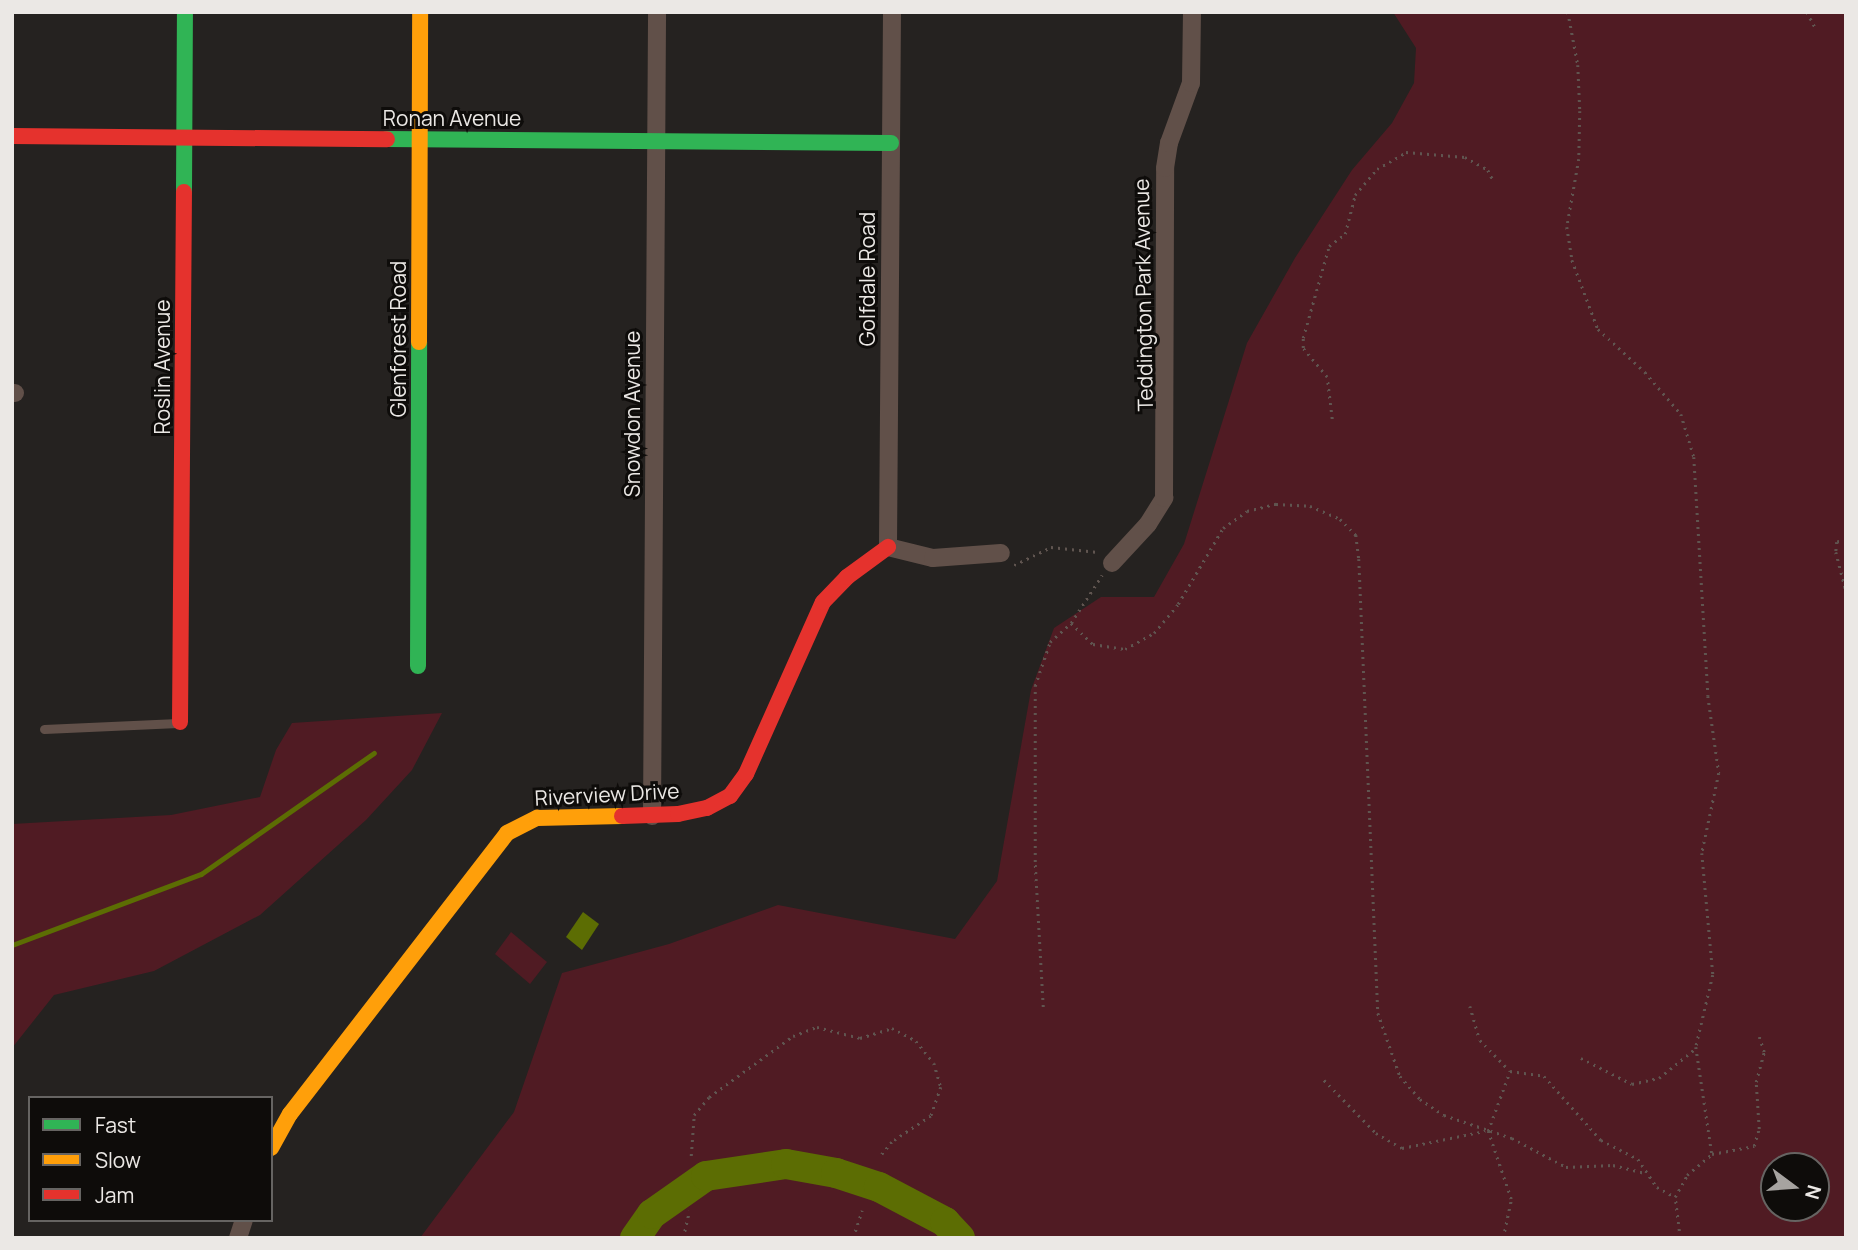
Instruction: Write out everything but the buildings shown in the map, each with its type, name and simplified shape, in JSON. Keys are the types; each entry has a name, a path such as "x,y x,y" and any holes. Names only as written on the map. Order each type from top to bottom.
{"street":[{"name":"Roslin Avenue","path":"180,722 185,12"},
{"name":"Glenforest Road","path":"418,666 420,12"},
{"name":"Snowdon Avenue","path":"652,816 657,12"},
{"name":"Golfdale Road","path":"888,547 892,12"},
{"name":"Teddington Park Avenue","path":"1112,563 1149,524 1164,498 1165,168 1169,143 1191,83 1192,12"},
{"name":"Ronan Avenue","path":"12,136 891,143"},
{"name":"Riverview Drive","path":"273,1144 290,1114 507,834 537,818 652,816 695,812 730,796 746,774 823,602 834,587 888,547"},
{"path":"888,547 933,558 1001,553"}],"lane":[{"path":"44,729 160,727 180,722"}],"path":[{"path":"1568,12 1578,65 1580,111 1579,159 1567,227 1572,260 1598,329 1645,372 1681,414 1694,457 1707,696 1719,773 1702,853 1713,975 1696,1047 1712,1154"},
{"path":"1807,12 1816,29"},
{"path":"1332,419 1327,377 1303,348 1303,338 1329,246 1345,234 1355,195 1377,169 1406,152 1465,157 1488,170 1494,182"},
{"path":"1071,624 1093,644 1125,649 1154,633 1178,604 1223,528 1247,510 1276,504 1310,506 1340,519 1356,535 1374,839 1378,1013 1400,1076 1420,1099 1444,1115 1512,1138 1566,1167 1613,1165 1644,1173"},
{"path":"1846,540 1837,542 1836,552 1846,591"},
{"path":"1001,553 1017,567 1040,551 1072,546 1098,552 1112,563 1071,624 1050,642 1035,686 1035,862 1043,1007"},
{"path":"1470,1006 1480,1040 1510,1071 1544,1076 1601,1140 1637,1159 1644,1173 1657,1187 1675,1197"},
{"path":"691,1156 694,1115 709,1097 793,1035 817,1027 860,1038 892,1028 916,1041 934,1063 940,1087 931,1116 892,1142 880,1157"},
{"path":"1680,1238 1675,1197 1686,1175 1712,1154 1754,1146 1759,1129 1756,1082 1764,1052 1759,1037"},
{"path":"1581,1058 1632,1084 1659,1078 1696,1047"},
{"path":"1503,1238 1511,1199 1488,1131 1510,1071"},
{"path":"1324,1080 1376,1133 1402,1148 1488,1131"},
{"path":"853,1238 862,1210"},
{"path":"683,1238 689,1211"}],"shaded area":[{"path":"1393,12 1846,12 1846,1238 420,1238 514,1112 562,973 669,944 778,905 955,939 997,881 1031,690 1054,628 1101,597 1154,597 1184,544 1247,343 1295,258 1352,170 1392,123 1414,83 1416,48"},
{"path":"442,713 412,770 366,820 260,915 154,971 54,995 12,1048 12,824 171,815 260,797 276,750 292,723"},
{"path":"583,912 599,924 582,950 566,937"},
{"path":"511,932 547,962 530,984 495,954"}],"waterway":[{"path":"12,945 201,874 374,753"},
{"path":"635,1238 652,1214 706,1176 786,1164 836,1173 879,1187 945,1222 960,1238"}],"traffic: fast":[{"path":"184,192 185,12"},
{"path":"387,139 891,143"},
{"path":"418,666 419,342"}],"traffic: slow":[{"path":"419,342 420,12"},
{"path":"273,1144 290,1114 507,833 537,818 622,816"}],"traffic: jam":[{"path":"12,136 387,139"},
{"path":"180,722 184,192"},
{"path":"622,816 678,814 707,808 730,796 746,774 823,602 847,577 888,547"}]}
